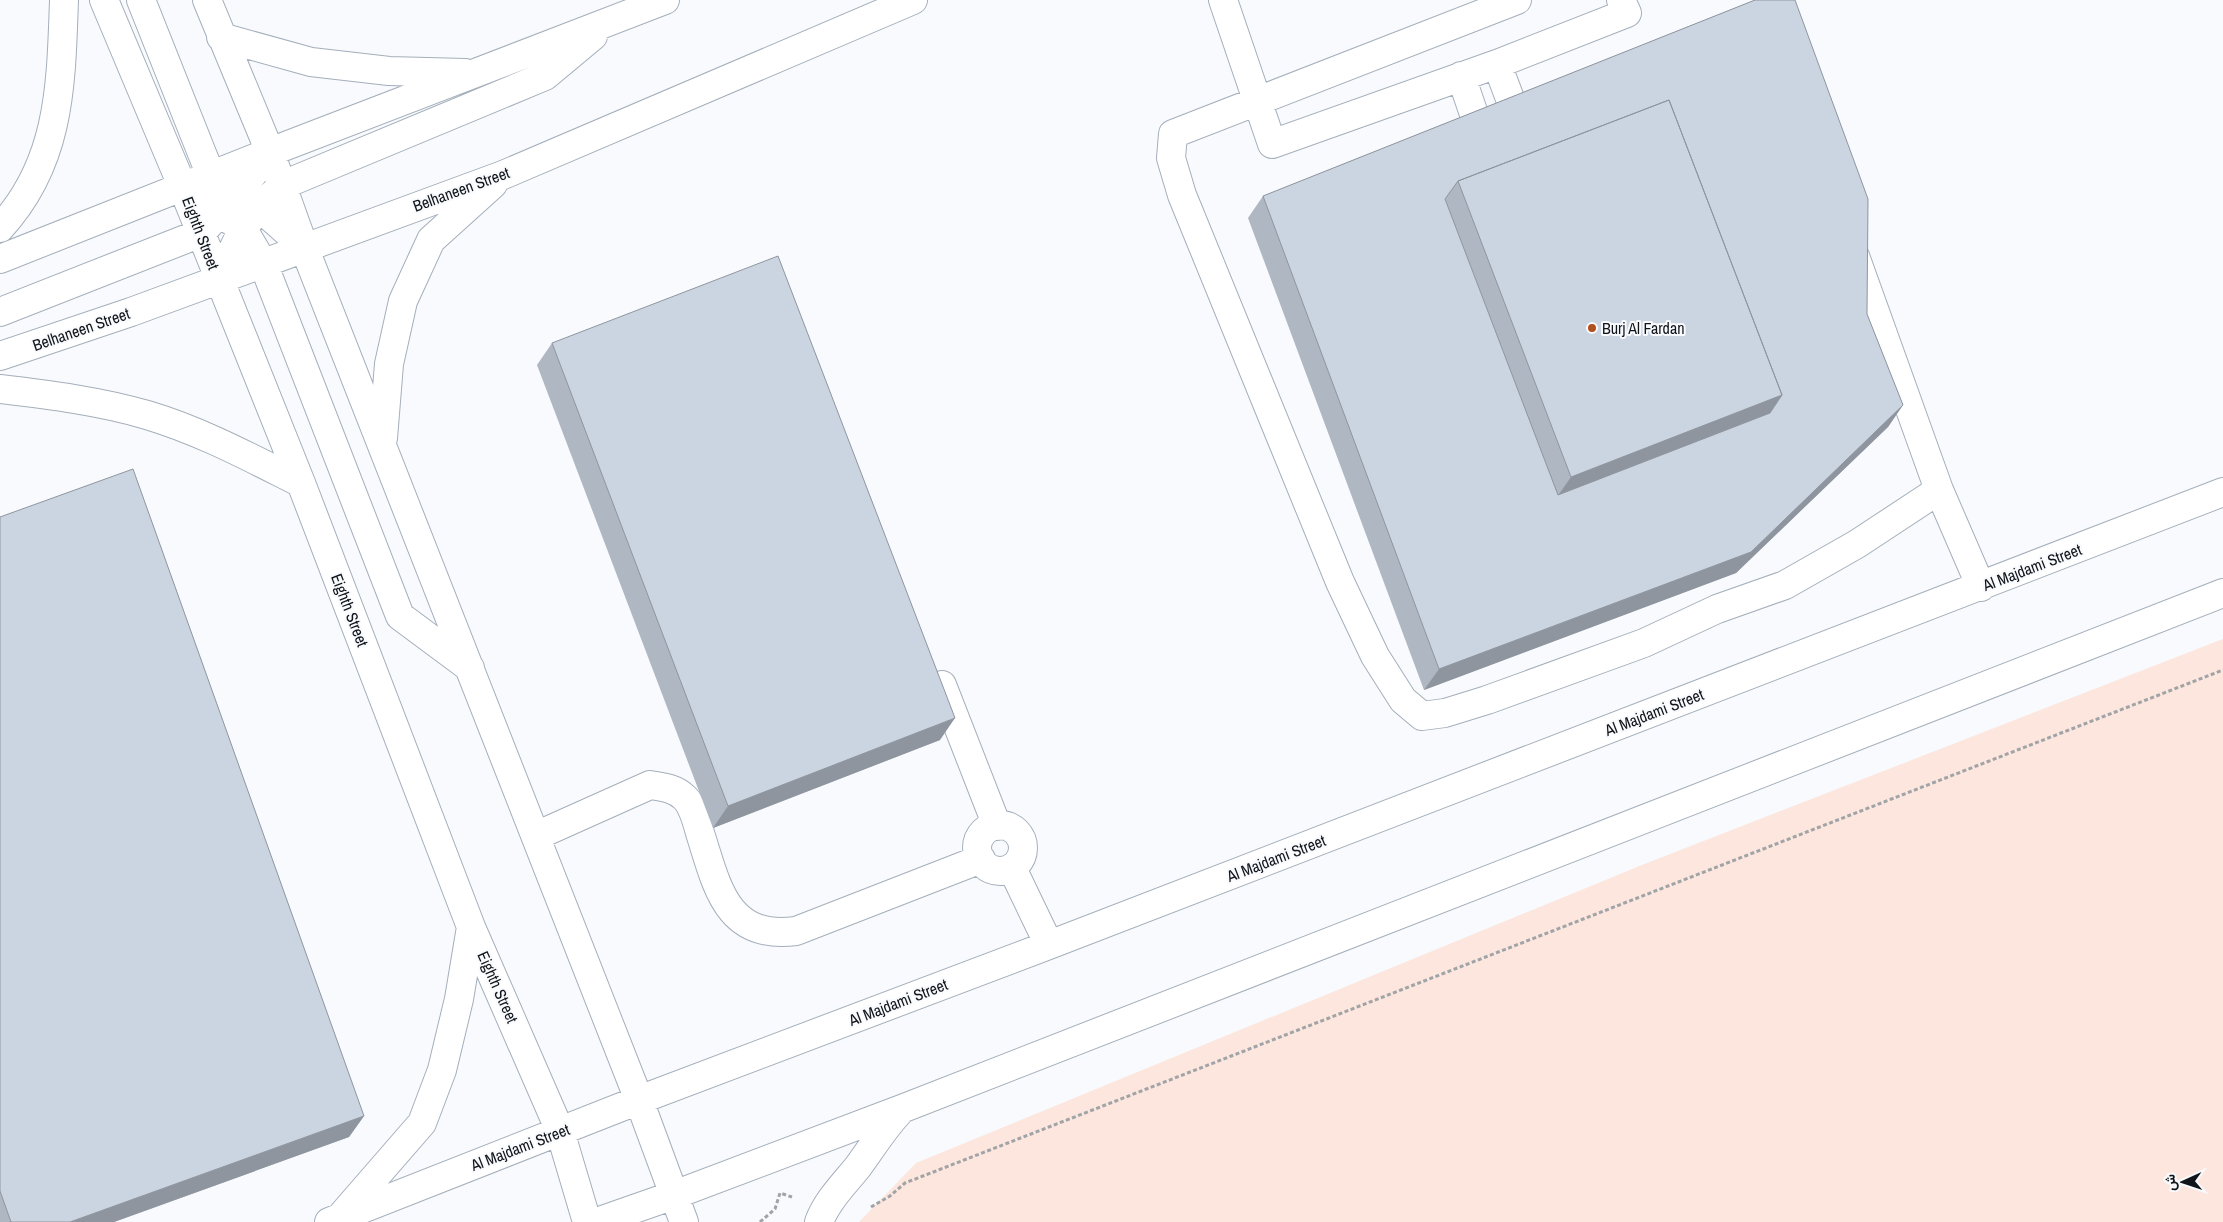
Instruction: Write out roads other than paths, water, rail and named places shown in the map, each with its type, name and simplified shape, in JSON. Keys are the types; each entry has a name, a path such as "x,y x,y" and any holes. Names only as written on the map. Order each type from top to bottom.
{"street":[{"path":"0,228 18,209 46,153 60,96 64,0"},
{"name":"Eighth Street","path":"104,0 184,188 210,223 219,278 301,483 471,926 560,1132 587,1222"},
{"path":"141,0 211,176 248,200 304,247"},
{"path":"207,0 270,152 304,247 639,1100 684,1222"},
{"path":"0,259 663,0"},
{"name":"Belhaneen Street","path":"0,356 131,312 503,174 913,0"},
{"path":"1223,0 1272,144 1498,64 1627,14 1621,0"},
{"path":"1516,0 1256,99 1173,134 1171,158 1194,229 1340,582 1375,656 1403,700 1422,716 1446,713 1488,700 1644,642 1717,609 1785,585 1857,544 1939,490"},
{"path":"0,312 210,223 248,200 545,76 609,22"},
{"path":"222,37 311,62 389,71 479,73"},
{"path":"1498,64 1515,112"},
{"path":"1461,76 1478,126"},
{"path":"219,278 243,229 248,200 270,152"},
{"path":"382,444 389,364 403,301 431,240 503,174"},
{"path":"210,223 243,229 263,263 400,616 470,668"},
{"path":"1848,236 1939,490 1981,587"},
{"path":"0,389 89,400 148,416 215,440 301,483"},
{"name":"Al Majdami Street","path":"334,1220 639,1100 1049,945 1981,587 2223,492"},
{"path":"597,1222 904,1108 2223,594"},
{"path":"932,659 997,826"},
{"path":"536,836 650,785 669,788 685,798 695,816 724,902 735,915 748,925 763,931 780,933 796,931 981,859"},
{"path":"997,826 1006,826 1014,829 1023,845 1022,854 1012,868 995,870 986,866 978,851 982,834 997,826"},
{"path":"1012,868 1049,945"},
{"path":"334,1220 422,1124 442,1070 459,999 471,926"},
{"path":"822,1215 886,1126 904,1108"}],"place":[{"name":"Burj Al Fardan","path":"1592,328"}]}
